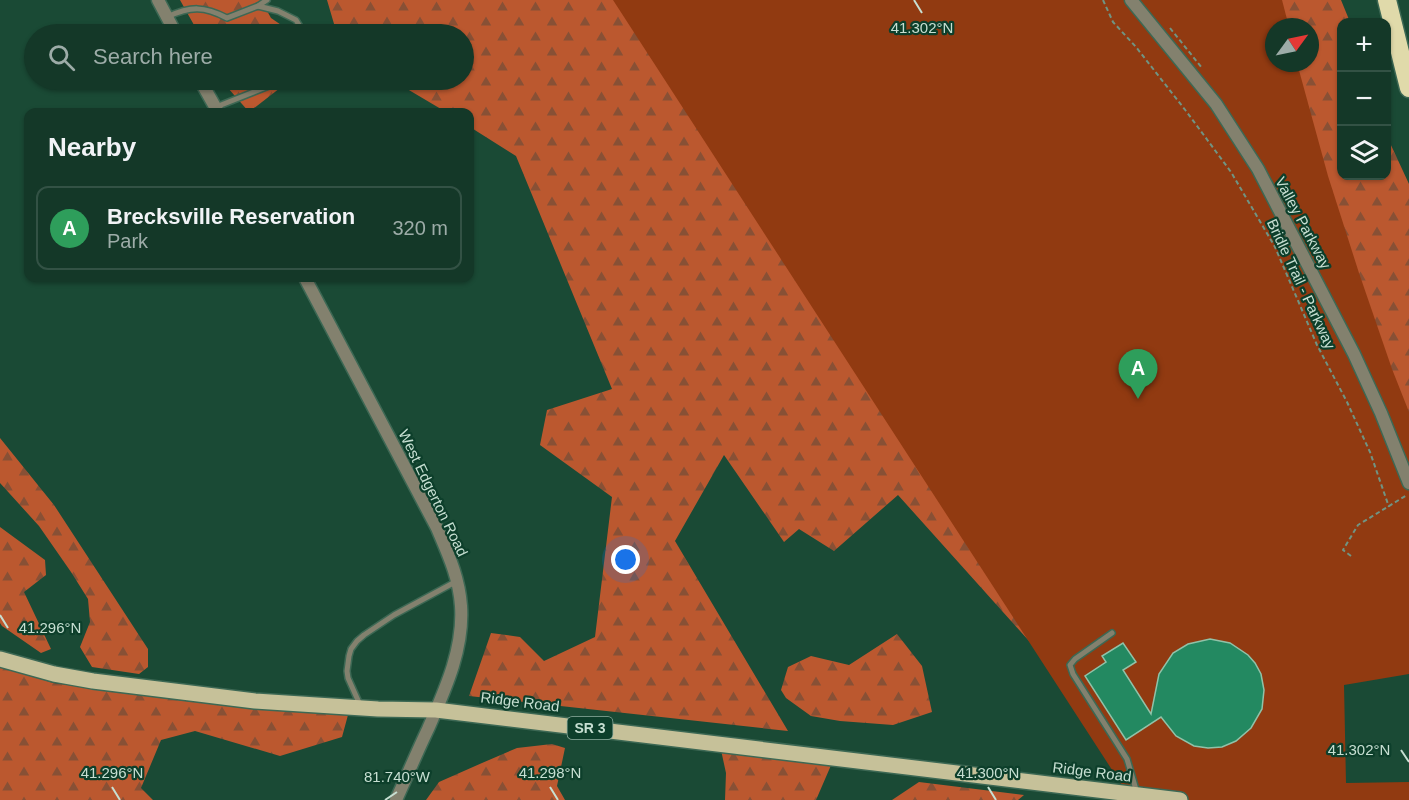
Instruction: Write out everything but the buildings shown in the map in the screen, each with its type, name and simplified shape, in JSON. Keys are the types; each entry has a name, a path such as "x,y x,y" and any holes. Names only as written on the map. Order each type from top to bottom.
{"highway":[{"path":"1387,0 1409,88"}],"main road":[{"name":"Ridge Road","path":"0,659 54,674 93,681 255,701 436,710 1180,800"}],"street":[{"path":"158,0 171,24"},
{"name":"Valley Parkway","path":"1131,0 1216,104 1258,169 1354,354 1381,413 1408,489"},
{"path":"205,90 215,108"},
{"name":"West Edgerton Road","path":"307,282 437,528 457,581 461,607 456,660 396,800"}],"lane":[{"path":"167,17 178,12 200,9 213,11 227,18 267,0"},
{"path":"258,6 278,11 296,20 298,24"},
{"path":"221,108 261,90"},
{"path":"362,708 348,678 351,649 364,634 457,581"},
{"path":"1112,633 1070,664 1073,674 1127,759 1138,795"}],"path":[{"name":"Bridle Trail - Parkway","path":"1103,0 1113,22 1136,47 1231,172 1275,248 1317,345 1370,452 1389,507"},
{"path":"1351,556 1343,550 1354,530 1364,520 1389,507 1408,489"}],"green space":[{"path":"180,0 261,0 271,18 280,24 193,24"},
{"path":"327,0 1115,0 1029,641 898,495 834,551 799,529 784,542 724,455 675,541 788,731 469,696 491,633 520,637 544,661 595,637 612,497 540,445 547,410 612,389 516,156 474,130 474,108 439,108 409,90 474,90 474,24 334,24"},
{"path":"1161,0 1341,0 1348,18 1337,18 1337,180 1391,180 1391,145 1409,184 1409,439"},
{"path":"230,90 277,90 254,108 246,108"},
{"path":"0,438 54,505 148,649 148,667 139,674 92,667 80,647 90,622 88,599 39,526 0,483"},
{"path":"0,527 45,560 46,575 24,592 51,649 41,653 0,623"},
{"path":"897,634 922,666 932,712 893,725 840,721 811,716 786,698 781,690 788,667 811,656 849,665"},
{"path":"0,665 53,683 185,701 348,715 342,737 280,756 195,731 161,740 141,788 153,800 0,800"},
{"path":"552,744 565,748 557,786 565,800 426,800 439,782 517,748"},
{"path":"721,750 832,763 816,800 725,800 726,773"},
{"path":"919,782 1024,795 1018,800 892,800"}],"shaded area":[{"path":"613,0 1282,0 1287,18 1265,18 1265,72 1299,72 1328,176 1359,273 1409,412 1409,674 1344,685 1346,783 1409,782 1409,800 1182,800 1127,793"}],"place":[{"name":"Brecksville Reservation","path":"1138,399"}]}
